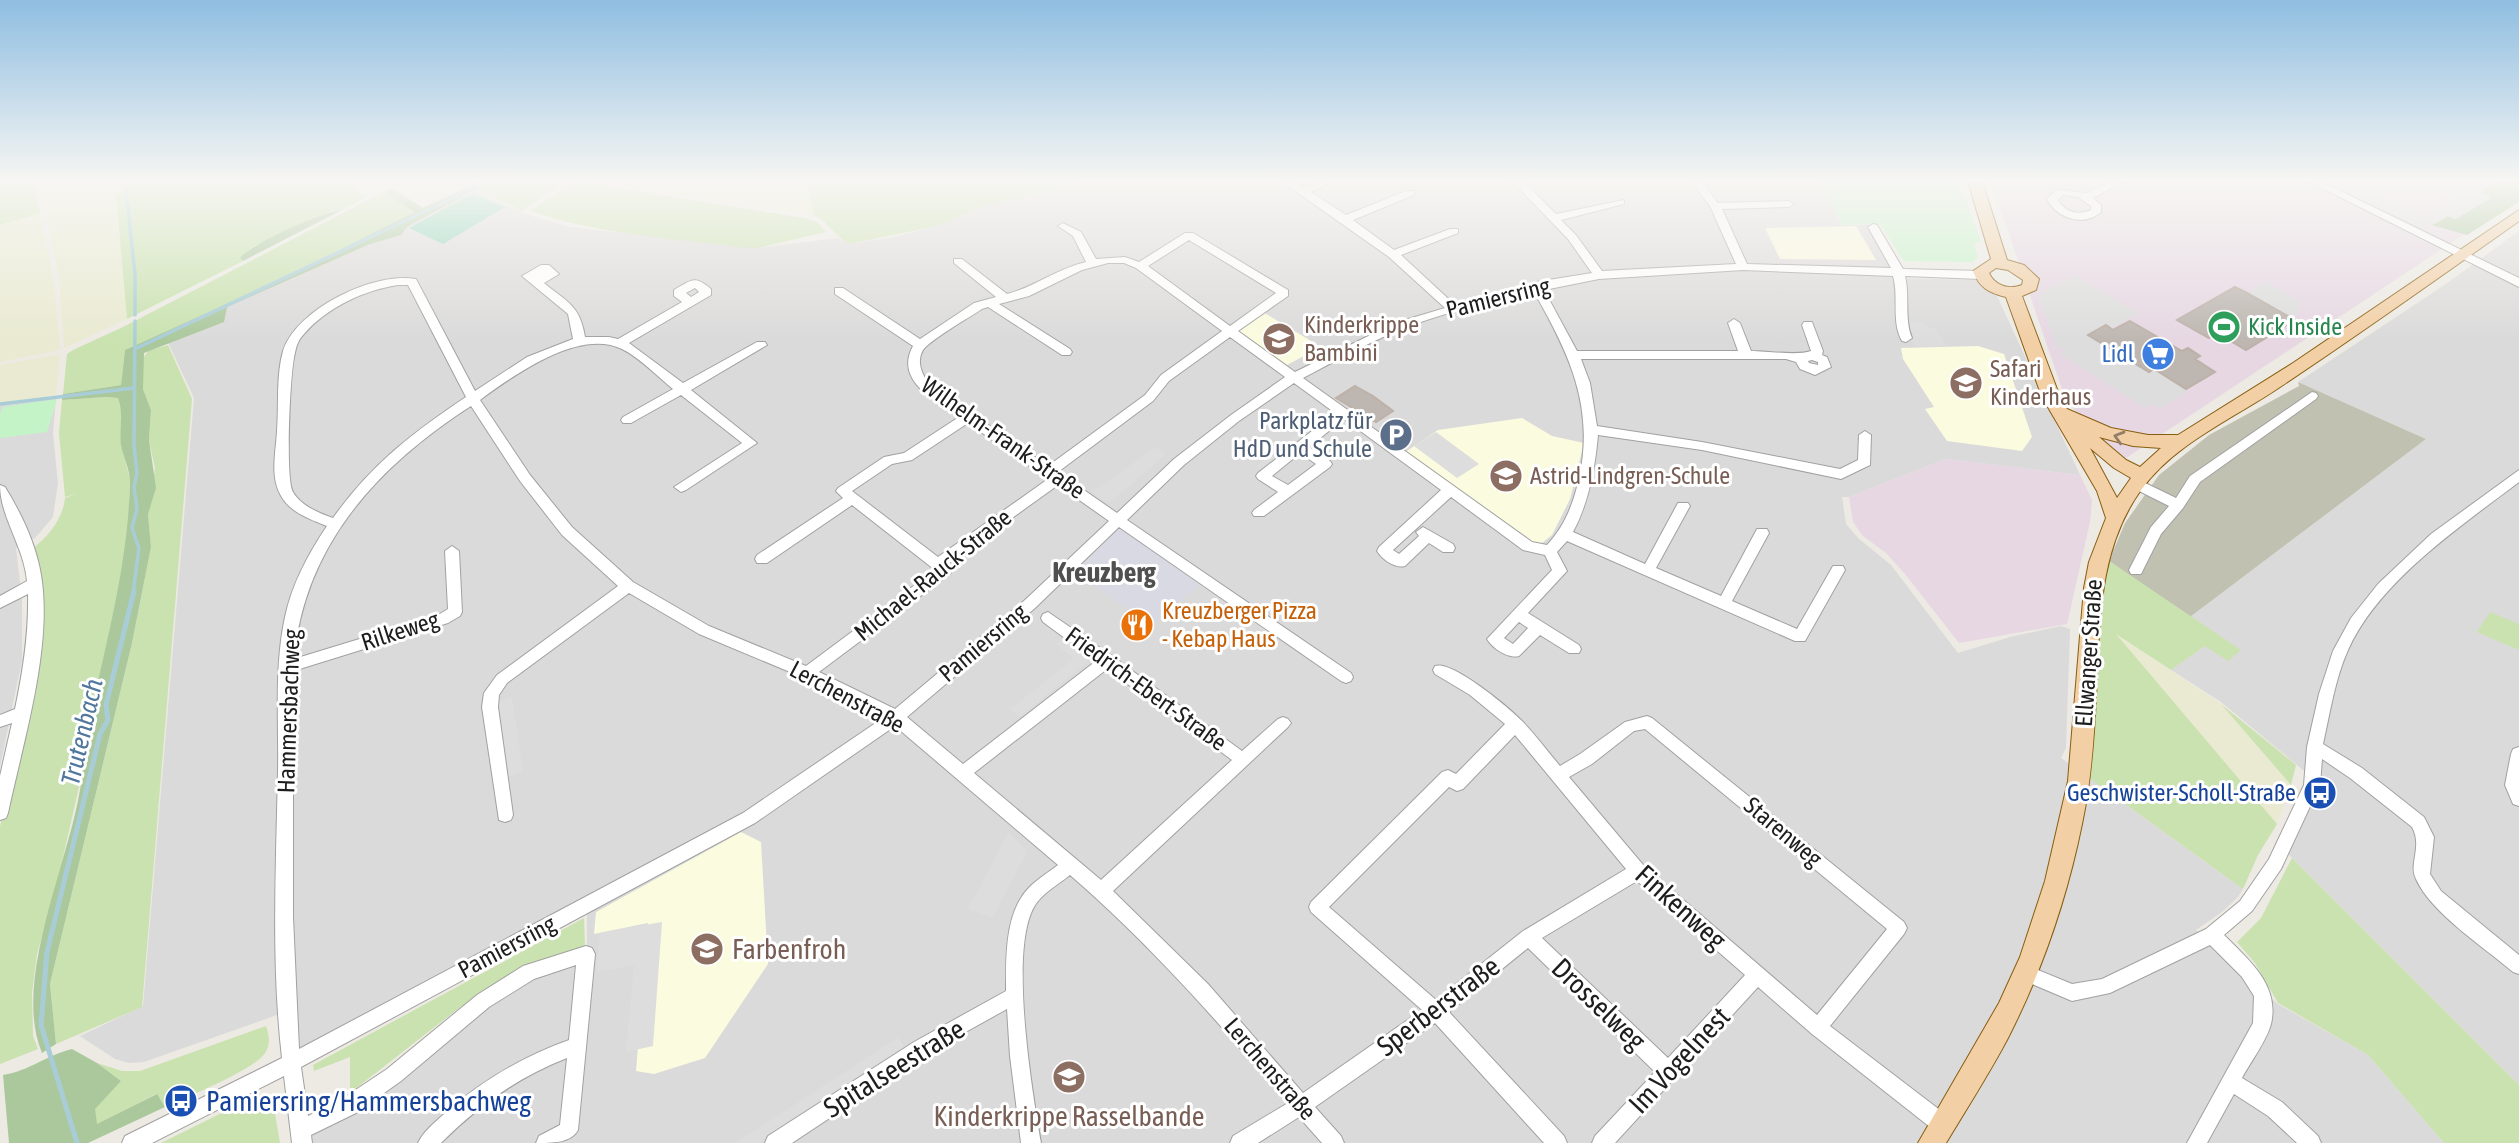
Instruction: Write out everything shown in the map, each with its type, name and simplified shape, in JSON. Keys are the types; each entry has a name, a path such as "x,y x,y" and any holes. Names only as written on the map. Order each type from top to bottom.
{"main road":[{"path":"1991,234 2000,263"},
{"name":"Ellwanger Straße","path":"1936,1133 2008,1012 2026,973 2063,862 2078,785 2085,719 2092,580 2100,548 2114,516 2139,480 2182,441 2268,387 2490,234"},
{"path":"2000,263 2022,270 2031,279 2030,287 2013,293 1996,289 1981,275 1981,271 1987,265 2000,263"},
{"path":"2013,293 2051,397 2106,491 2114,516"},
{"path":"2060,413 2092,429 2123,439 2150,444 2182,441"},
{"path":"2060,413 2139,480"},
{"path":"2072,435 2087,453 2112,472 2139,480"}],"street":[{"path":"1077,234 1093,262"},
{"path":"1368,234 1423,278 1452,308"},
{"path":"1394,254 1443,234"},
{"path":"1569,234 1599,275"},
{"path":"1728,234 1743,267"},
{"path":"1878,234 1900,272 1902,332 1906,338"},
{"path":"2420,234 2519,283"},
{"name":"Michael-Rauck-Straße","path":"807,673 945,570 938,564 1149,398 1164,378 1284,293 1189,235 1140,266"},
{"name":"Wilhelm-Frank-Straße","path":"1346,677 967,417 915,377 913,362 920,345 978,306 1006,299 1093,262 1125,260 1140,266 1528,546 1550,551"},
{"path":"958,261 1006,299"},
{"name":"Pamiersring","path":"132,1143 292,1062 749,818 896,717 1030,604 1179,462 1235,418 1294,377 1364,341 1452,308 1536,286 1599,275 1743,267 1981,275"},
{"name":"Lerchenstraße","path":"336,524 297,505 283,485 282,461 290,349 306,324 340,300 384,285 400,281 412,282 473,398 525,478 568,531 628,586 706,631 807,673 896,717 1101,891 1202,990 1334,1143"},
{"path":"536,282 573,312 580,343"},
{"path":"1536,286 1575,355 1591,410 1592,430 1588,475 1575,517 1566,535 1550,551 1560,571 1494,639 1514,652 1538,626"},
{"name":"Wilhelm-Frank-Straße","path":"839,291 920,345"},
{"path":"681,487 751,443 620,343 689,301"},
{"path":"990,303 1066,352"},
{"path":"1734,323 1745,355"},
{"path":"1575,355 1786,355 1801,359 1808,355 1816,356 1817,351 1808,325"},
{"name":"Hammersbachweg","path":"546,1143 568,1136 586,954 529,972 483,1001 394,1075 302,1137 287,1014 284,887 285,668 288,633 295,603 307,572 336,524 388,463 422,433 537,359 580,343 620,343"},
{"path":"627,420 761,345"},
{"path":"2136,570 2156,530 2178,505 2195,479 2312,396"},
{"path":"1288,492 1263,476 1343,413"},
{"path":"938,564 842,491 889,460 907,457 967,417"},
{"path":"1592,430 1702,446 1841,474 1865,462 1865,435"},
{"path":"1259,513 1325,464 1300,447"},
{"path":"2139,480 2178,505"},
{"path":"2026,973 2072,993 2104,987 2212,936 2246,906 2275,864 2312,786 2315,747 2327,694 2340,651 2356,622 2383,588 2436,538 2516,480"},
{"path":"1429,536 1400,562 1384,551 1449,491"},
{"path":"0,813 35,634 35,583 2,497"},
{"path":"762,559 852,498"},
{"path":"1648,571 1683,506"},
{"path":"1412,525 1448,548"},
{"path":"1724,604 1762,533"},
{"path":"1566,535 1801,637 1838,570"},
{"name":"Rilkeweg","path":"285,668 443,619 455,612 452,551"},
{"path":"0,603 35,583"},
{"path":"505,815 490,707 492,693 502,679 628,586"},
{"path":"1518,614 1574,649"},
{"name":"Friedrich-Ebert-Straße","path":"1048,618 1243,760"},
{"path":"964,772 1107,660"},
{"name":"Finkenweg","path":"1440,670 1475,691 1515,724 1638,871 1936,1133"},
{"path":"0,721 20,714"},
{"name":"Starenweg","path":"1559,774 1586,759 1630,726 1647,722 1898,928 1818,1028"},
{"path":"1101,891 1283,723"},
{"path":"1515,724 1457,784 1448,777 1317,907 1436,1011 1557,1143"},
{"path":"2315,747 2356,773 2418,822 2426,838 2422,875 2435,896 2519,965"},
{"path":"2519,754 2513,785 2519,799"},
{"path":"1031,1143 1015,995 1016,944 1027,902 1070,865"},
{"name":"Sperberstraße","path":"1240,1143 1302,1105 1436,1011 1529,937 1638,871"},
{"path":"2197,1143 2262,1024 2263,994 2248,971 2212,936"},
{"name":"Drosselweg","path":"1529,937 1670,1072"},
{"name":"Im Vogelnest","path":"1602,1143 1756,976"},
{"name":"Spitalseestraße","path":"775,1143 920,1048 1015,995"},
{"path":"428,1143 488,1088 533,1060 578,1045"},
{"path":"2231,1082 2276,1109 2311,1143"}],"shaded area":[{"path":"0,234 44,234 54,282 60,350 0,362"},
{"path":"51,234 120,234 127,319 64,348 59,280"},
{"path":"379,234 636,234 758,248 838,238 849,244 904,234 1874,234 1898,278 1975,280 1997,296 2080,475 1946,459 1849,497 1842,497 1846,524 1858,538 1891,565 1958,653 2010,637 2061,626 2070,629 2066,748 2061,758 2243,889 2222,912 2196,930 2278,1004 2368,1055 2444,1143 292,1143 314,1133 523,983 587,950 587,897 296,1055 294,1009 144,1062 129,1063 115,1059 80,1036 143,1006 194,398 164,334"},
{"path":"1768,234 1861,234 1876,260 1780,259"},
{"path":"2009,234 2464,234 2123,460 2090,432 2064,395"},
{"path":"2514,234 2519,234 2519,1085 2285,851 2315,780 2221,702 2171,670 2206,645 2241,651 2190,617 2426,439 2298,382 2446,284"},
{"path":"2075,276 2138,313 2112,328 2106,325 2089,335 2149,372 2154,369 2189,391 2159,409 2151,404 2145,408 2060,354 2066,350 2057,348 2038,295 2045,295 2041,292"},
{"path":"2266,282 2301,302 2295,320 2247,293"},
{"name":"Kinderkrippe Bambini","path":"1263,312 1321,347 1287,365 1238,331"},
{"path":"1924,322 1928,328 1935,328 1947,346 1915,347 1904,329 1910,328 1907,323"},
{"name":"Safari Kinderhaus","path":"1978,346 2004,354 2032,437 2022,451 1947,441 1925,409 1934,407 1903,359 1901,348"},
{"path":"60,356 56,395 0,403 0,365"},
{"path":"2298,382 2426,439 2190,617 2109,561 2125,523 2159,475 2209,435 2299,386"},
{"path":"56,396 53,434 58,483 53,517 35,538 16,548 22,599 22,660 0,767 0,404"},
{"path":"1323,415 1330,419 1263,471 1256,466"},
{"name":"Astrid-Lindgren-Schule","path":"1522,418 1552,436 1584,443 1570,499 1552,535 1542,543 1525,541 1404,453 1438,430"},
{"path":"1436,432 1479,464 1457,478 1414,446"},
{"path":"1155,447 1166,454 1113,500 1109,502 1100,499 1089,490 1099,488"},
{"path":"1946,459 2080,475 2092,500 2090,522 2067,624 1959,643 1905,574 1886,553 1863,536 1853,522 1849,497"},
{"path":"1118,528 1201,584 1152,626 1075,572"},
{"path":"2113,632 2221,704 2291,785 2277,824"},
{"path":"1063,639 1090,660 1019,717 1010,709 1074,659 1056,644"},
{"path":"512,697 523,772 506,778 496,703"},
{"name":"Farbenfroh","path":"741,832 761,842 768,964 705,1058 654,1074 636,1071 648,923 594,934 596,912"},
{"path":"1008,833 1028,851 992,918 968,909"},
{"path":"662,922 653,1046 626,1052 634,965 596,972 600,933"},
{"path":"898,1037 904,1047 758,1143 736,1143"}],"green space":[{"path":"120,234 280,234 252,247 240,258 243,261 127,319"},
{"path":"278,234 295,234 243,261 240,258"},
{"path":"302,234 369,234 286,277 125,350 121,385 63,394 67,354"},
{"path":"370,234 401,234 370,244 227,307 224,322 144,353 143,389 151,410 149,440 156,488 148,514 151,547 132,643 50,984 56,1044 42,1053 35,1024 34,992 38,958 80,790 84,747 119,583 130,482 121,445 121,410 118,398 62,400 63,394 121,385 125,350 286,277"},
{"path":"422,234 459,234 443,244"},
{"path":"635,234 816,234 758,248"},
{"path":"837,234 896,234 849,244"},
{"path":"1887,234 1978,234 1981,242 1974,243 1978,257 1972,262 1904,261"},
{"path":"168,345 192,399 142,1007 56,1044 50,984 132,643 151,547 148,514 155,468 149,440 151,410 143,389 142,360 148,351"},
{"path":"118,398 121,406 121,445 130,479 128,556 106,668 61,866 37,954 32,993 33,1036 38,1049 0,1064 0,827 23,713 32,549 54,527 65,498 76,494 65,497 59,433 62,400"},
{"path":"57,399 47,432 0,438 0,414 3,407"},
{"path":"2109,561 2241,650 2228,661 2205,646 2171,670 2116,634 2277,824 2258,855 2243,889 2089,778 2100,608"},
{"path":"2490,612 2519,624 2519,650 2477,632"},
{"path":"2221,704 2296,765 2291,785"},
{"path":"2292,858 2519,1085 2519,1143 2444,1143 2368,1055 2278,1003 2255,963 2237,942 2261,918"},
{"path":"584,918 585,948 490,989 459,1008 350,1093 350,1057 314,1071 313,1065"},
{"path":"266,1026 269,1040 267,1050 259,1060 248,1067 165,1107 156,1094 96,1125 94,1109 121,1081 97,1063 122,1071 140,1071"},
{"path":"72,1049 121,1081 95,1109 97,1124 157,1094 165,1107 88,1143 9,1143 3,1075"},
{"path":"260,1094 272,1096 280,1143 161,1143"}],"building":[{"path":"2235,287 2295,320 2246,350 2217,333 2209,338 2177,320"},
{"name":"Lidl","path":"2130,321 2182,351 2188,348 2200,356 2195,359 2215,372 2186,389 2154,369 2149,372 2088,335 2106,325 2113,330"},
{"path":"1355,386 1393,411 1376,422 1336,398"}],"waterway":[{"name":"Trutenbach","path":"131,234 135,274 135,315"},
{"path":"135,349 376,234"},
{"name":"Trutenbach","path":"133,593 139,548 132,528 137,509 134,487 137,474 134,445 135,321"},
{"path":"0,404 134,388"},
{"name":"Trutenbach","path":"77,1143 41,1025 47,952 100,734 108,720 106,705 134,591"}],"place":[{"name":"Kick Inside","path":"2224,327"},
{"name":"Kinderkrippe Bambini","path":"1279,339"},
{"name":"Lidl","path":"2158,354"},
{"name":"Safari Kinderhaus","path":"1966,383"},
{"name":"Parkplatz für HdD und Schule","path":"1396,435"},
{"name":"Astrid-Lindgren-Schule","path":"1506,476"},
{"name":"Kreuzberger Pizza - Kebap Haus","path":"1137,625"},
{"name":"Geschwister-Scholl-Straße","path":"2320,793"},
{"name":"Farbenfroh","path":"707,949"},
{"name":"Kinderkrippe Rasselbande","path":"1069,1077"},
{"name":"Pamiersring/Hammersbachweg","path":"181,1101"}],"district":[{"name":"Kreuzberg","path":"1104,572"}]}
